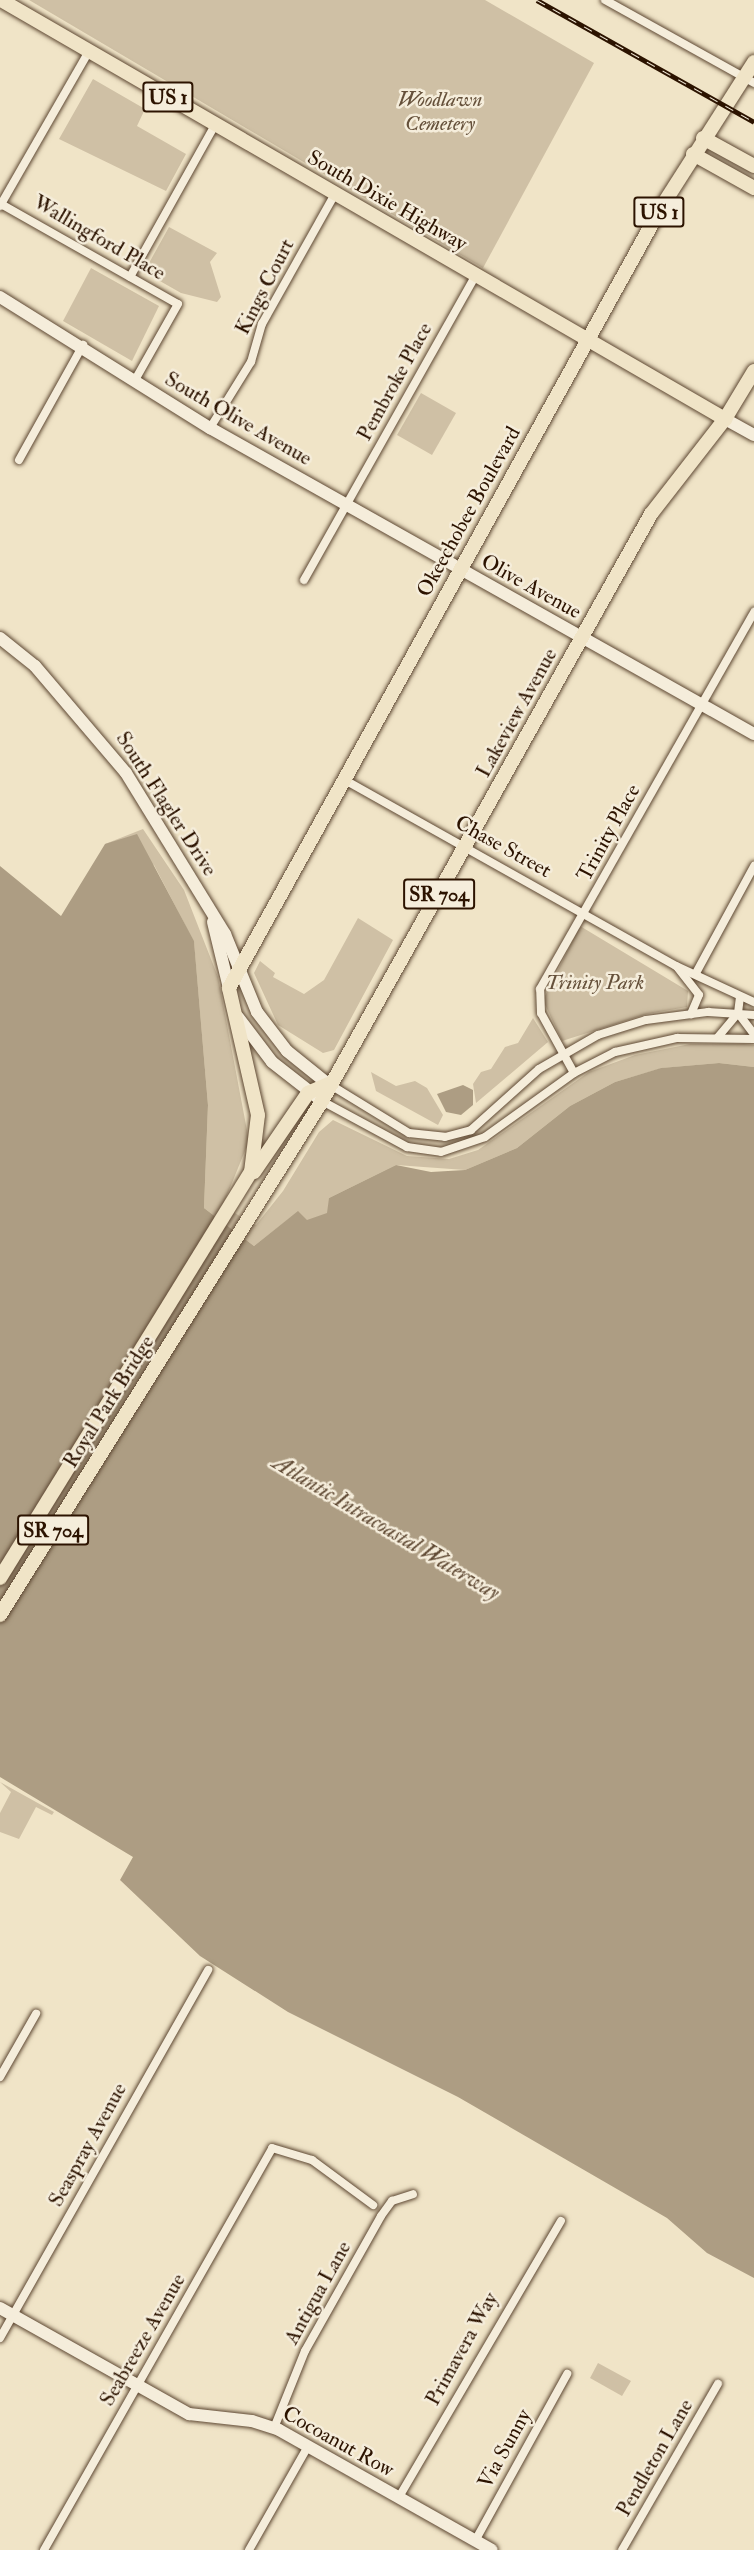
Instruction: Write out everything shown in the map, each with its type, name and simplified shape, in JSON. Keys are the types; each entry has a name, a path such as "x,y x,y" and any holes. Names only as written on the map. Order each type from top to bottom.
{"main road":[{"name":"South Dixie Highway","path":"1,0 725,419"},
{"name":"Okeechobee Boulevard","path":"229,988 343,779 693,154 748,80 754,62"},
{"path":"703,138 754,166"},
{"path":"693,154 754,188"},
{"name":"Lakeview Avenue","path":"253,1211 322,1101 328,1084 466,847 651,514 725,419 754,370"},
{"name":"South Flagler Drive","path":"229,988 238,1017"},
{"name":"SR 704","path":"238,1017 258,1115 257,1149 247,1182"},
{"path":"247,1182 308,1093 328,1084"},
{"name":"Royal Park Bridge","path":"0,1578 247,1182"},
{"name":"Royal Park Bridge","path":"0,1615 253,1211"}],"street":[{"path":"605,0 748,80"},
{"path":"1,205 89,51"},
{"path":"130,276 215,125"},
{"name":"Kings Court","path":"210,428 251,362 262,324 335,194"},
{"name":"Wallingford Place","path":"1,205 178,304 135,380"},
{"name":"Pembroke Place","path":"304,580 475,276"},
{"name":"South Olive Avenue","path":"0,297 83,345 210,428 460,570"},
{"path":"19,460 83,345"},
{"name":"South Dixie Highway","path":"725,419 754,435"},
{"name":"Olive Avenue","path":"460,570 582,638"},
{"name":"Trinity Place","path":"574,1072 537,997 583,911 754,612"},
{"name":"South Flagler Drive","path":"0,638 35,666 126,772 213,922 225,934 238,971 270,1031 328,1084 409,1133 445,1137 471,1130 563,1053 619,1027 691,1014 754,1015"},
{"path":"582,638 754,734"},
{"name":"Chase Street","path":"343,779 583,911 676,966 754,1002"},
{"path":"696,974 754,866"},
{"name":"South Flagler Drive","path":"213,922 229,988"},
{"name":"Chase Street","path":"676,966 696,987 691,1014"},
{"path":"718,1037 738,1013 740,996"},
{"path":"738,1013 754,1034"},
{"name":"South Flagler Drive","path":"238,1017 263,1053 308,1093 407,1147 441,1152 485,1137 574,1072 644,1043 718,1037 754,1039"},
{"name":"Seaspray Avenue","path":"0,2338 208,1970"},
{"path":"1,2072 36,2014"},
{"name":"Seabreeze Avenue","path":"44,2550 272,2148 312,2160 373,2205"},
{"name":"Antigua Lane","path":"274,2428 309,2343 381,2216 392,2201 413,2194"},
{"name":"Primavera Way","path":"399,2497 561,2221"},
{"name":"Cocoanut Row","path":"0,2308 199,2418 274,2428 492,2550"},
{"name":"Via Sunny","path":"475,2541 567,2374"},
{"name":"Pendleton Lane","path":"622,2550 718,2384"},
{"path":"249,2550 308,2446"}],"green space":[{"name":"Woodlawn Cemetery","path":"29,0 485,0 594,63 483,268"},
{"path":"93,79 145,109 137,126 186,154 166,191 59,139"},
{"path":"169,227 217,253 210,262 221,297 217,302 181,293 144,272"},
{"path":"91,268 159,306 132,361 63,321"},
{"path":"421,393 456,413 432,455 397,435"},
{"path":"143,829 184,890 218,977 249,1141 223,1205 250,1223 256,1225 283,1191 319,1132 333,1120 407,1156 449,1159 478,1150 589,1072 635,1055 690,1044 754,1045 754,1067 719,1063 662,1068 615,1082 570,1106 517,1148 465,1170 396,1165 329,1198 336,1217 304,1231 291,1217 254,1246 204,1208 208,1105 194,942 154,865 105,844"},
{"path":"358,918 393,940 334,1050 323,1053 278,1025 254,973 260,961 275,973 273,977 304,994 324,980"},
{"name":"Trinity Park","path":"580,926 688,991 687,1007 647,1014 562,1041 543,1000"},
{"path":"533,1018 548,1042 476,1103 473,1084 481,1072 491,1069 505,1047 518,1043"},
{"path":"371,1072 396,1086 415,1081 427,1088 443,1115 438,1125 376,1091"},
{"path":"0,1782 54,1812 52,1815 36,1807 19,1839 0,1832 0,1813 11,1792"},
{"path":"598,2363 631,2381 622,2396 590,2378"}],"water":[{"name":"Atlantic Intracoastal Waterway","path":"137,834 194,941 208,1105 204,1208 254,1246 298,1211 307,1220 327,1213 329,1198 396,1165 431,1172 465,1170 517,1148 570,1106 615,1082 661,1068 719,1063 754,1067 754,2278 707,2253 667,2218 458,2097 288,2012 200,1956 120,1880 133,1857 0,1777 0,866 61,916 105,844"},
{"path":"463,1085 473,1090 473,1105 461,1115 446,1112 437,1094"}],"railway":[{"path":"537,0 754,122"}]}
